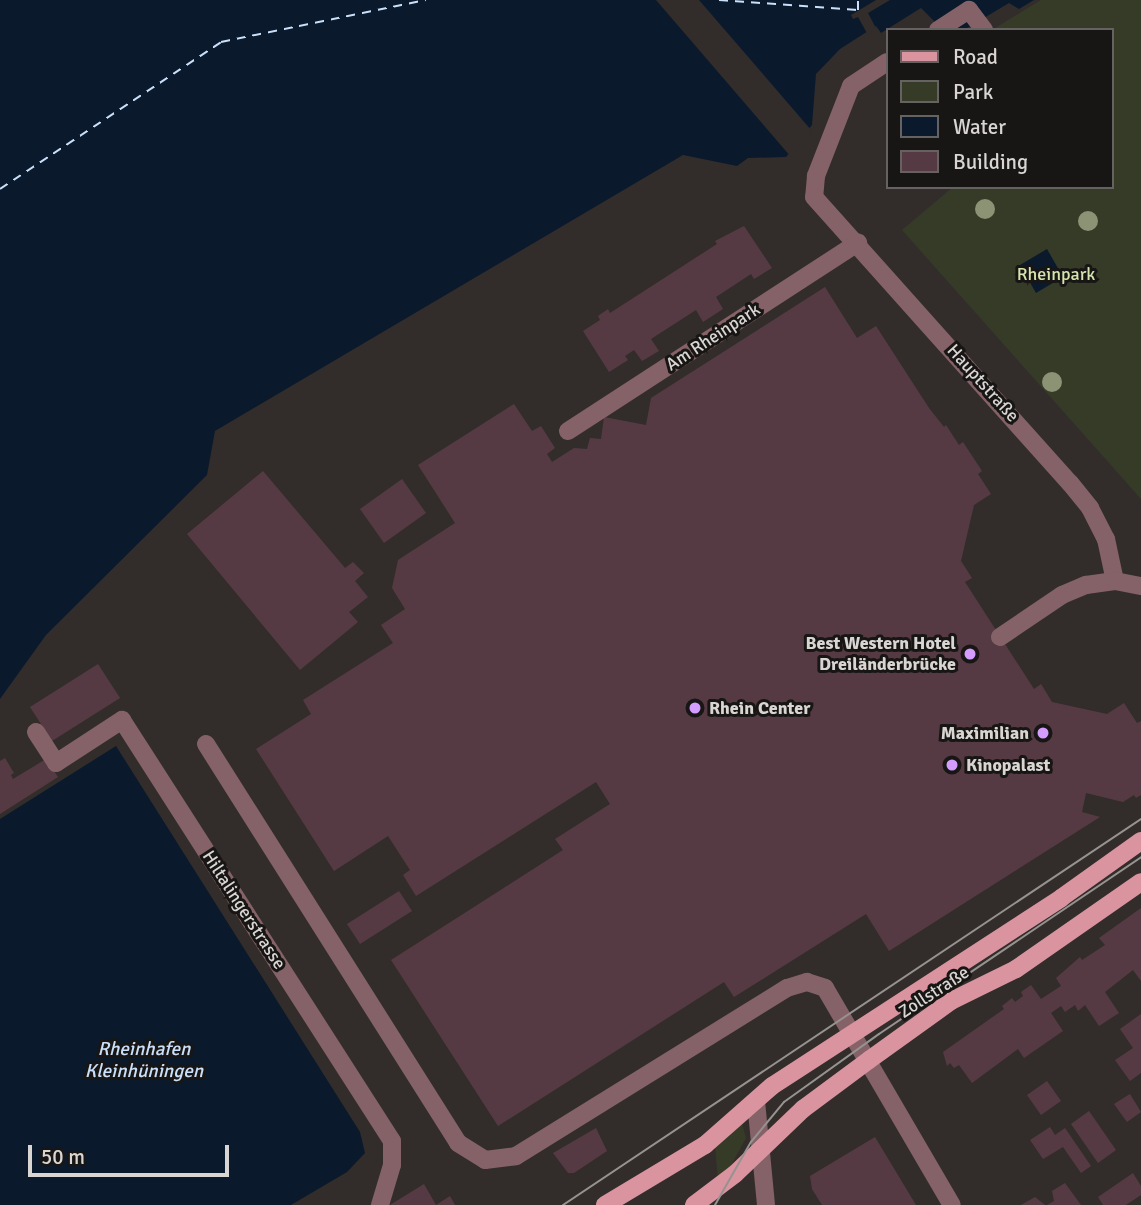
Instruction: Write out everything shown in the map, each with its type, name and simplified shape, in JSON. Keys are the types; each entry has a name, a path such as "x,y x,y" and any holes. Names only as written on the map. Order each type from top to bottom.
{"main road":[{"name":"Zollstraße","path":"605,1205 699,1148 772,1086 1061,898 1141,841"},
{"name":"Zollstraße","path":"694,1205 760,1152 803,1109 869,1060 951,1002 1016,968 1141,882"}],"street":[{"path":"941,28 969,10 982,28"},
{"name":"Hauptstraße","path":"886,63 851,86 816,176 814,197 858,243 1090,508 1127,583"},
{"name":"Am Rheinpark","path":"568,431 858,243"},
{"path":"1000,637 1062,595 1086,585 1127,583 1141,594"},
{"name":"Hiltalingerstrasse","path":"36,732 56,763 122,720 393,1141 392,1166 380,1205"},
{"path":"206,744 458,1143 485,1160 516,1156 787,988 807,982 825,988 951,1205"},
{"path":"756,1101 765,1204"}],"green space":[{"name":"Rheinpark","path":"1041,0 1141,0 1141,499 902,230 951,189 1113,189 1113,28 995,28"},
{"path":"742,1123 746,1138 728,1171 718,1180 715,1147"}],"water":[{"path":"0,0 1034,0 1019,9 1009,3 967,28 941,28 921,8 881,33 876,26 840,49 816,74 812,125 786,157 748,158 737,166 683,155 215,431 207,475 46,635 0,699"},
{"path":"1047,249 1063,277 1036,293 1020,265"},
{"name":"Rheinhafen Kleinhüningen","path":"116,746 360,1132 365,1153 347,1172 291,1205 0,1205 0,819"}],"pier":[{"path":"656,0 699,0 812,131 791,157"},
{"path":"876,0 890,0 868,13 879,34 875,31 868,35 858,17 853,19 851,15"}],"building":[{"path":"744,226 772,268 754,279 751,274 716,297 723,309 703,322 696,310 651,339 659,351 642,361 634,350 625,356 628,360 609,372 583,331 600,320 598,316 608,309 610,313 717,244 715,241"},
{"name":"Rhein Center","path":"825,287 857,338 876,326 929,408 944,427 946,425 959,445 963,442 982,471 978,474 991,494 974,505 961,561 972,578 965,582 1034,689 1041,684 1052,702 1107,714 1124,703 1137,723 1141,721 1141,795 1136,798 1134,795 1123,802 1086,793 1082,812 1100,817 889,951 866,914 734,997 724,982 498,1126 391,960 563,850 555,839 610,804 596,782 416,896 403,875 410,870 388,836 334,871 256,749 311,714 303,700 393,643 381,625 405,609 392,588 398,560 455,523 418,465 514,404 532,431 541,426 555,448 547,454 552,462 574,448 587,449 590,438 601,439 604,417 646,425 651,398"},
{"path":"263,471 345,568 353,562 364,573 355,581 368,597 349,612 358,622 300,670 187,534"},
{"path":"402,479 426,513 384,543 360,509"},
{"path":"98,664 120,698 52,741 30,707"},
{"path":"5,758 14,773 11,775 13,779 46,759 58,777 0,814 0,761"},
{"path":"399,891 412,911 360,944 347,924"},
{"path":"1141,908 1141,981 1133,970 1105,992 1119,1013 1099,1026 1085,1005 1078,1011 1075,1005 1065,1012 1061,1006 1051,1013 1063,1031 1024,1058 1018,1049 972,1083 959,1065 954,1068 950,1063 947,1066 943,1052 1004,1009 1002,1006 1012,998 1015,1002 1023,996 1021,992 1031,985 1041,999 1061,986 1056,978 1080,957 1082,960 1105,945 1099,938"},
{"path":"1141,1014 1141,1073 1130,1081 1115,1060 1133,1048 1120,1029"},
{"path":"1047,1081 1061,1101 1041,1115 1027,1095"},
{"path":"1130,1094 1141,1112 1127,1122 1114,1104"},
{"path":"1089,1111 1116,1150 1098,1163 1071,1124"},
{"path":"1050,1127 1055,1135 1065,1128 1091,1166 1081,1173 1063,1147 1043,1159 1030,1140"},
{"path":"596,1128 607,1151 574,1173 568,1173 553,1153"},
{"path":"875,1137 916,1205 822,1205 812,1189 810,1176"},
{"path":"1133,1173 1141,1186 1141,1195 1126,1205 1103,1205 1098,1197"},
{"path":"1065,1183 1081,1205 1047,1205 1054,1201 1052,1191"},
{"path":"424,1184 436,1205 390,1205"},
{"path":"450,1196 455,1205 436,1205"},
{"path":"1035,1197 1045,1205 1021,1205"}],"ferry route":[{"path":"0,189 221,42 426,0"},
{"path":"719,0 858,10 858,0"}],"tram line":[{"path":"563,1205 1141,819"},
{"path":"715,1205 751,1142 784,1102 879,1034 1141,857"}],"place":[{"name":"Best Western Hotel Dreiländerbrücke","path":"970,654"},
{"name":"Rhein Center","path":"695,708"},
{"name":"Maximilian","path":"1043,733"},
{"name":"Kinopalast","path":"952,765"}]}
